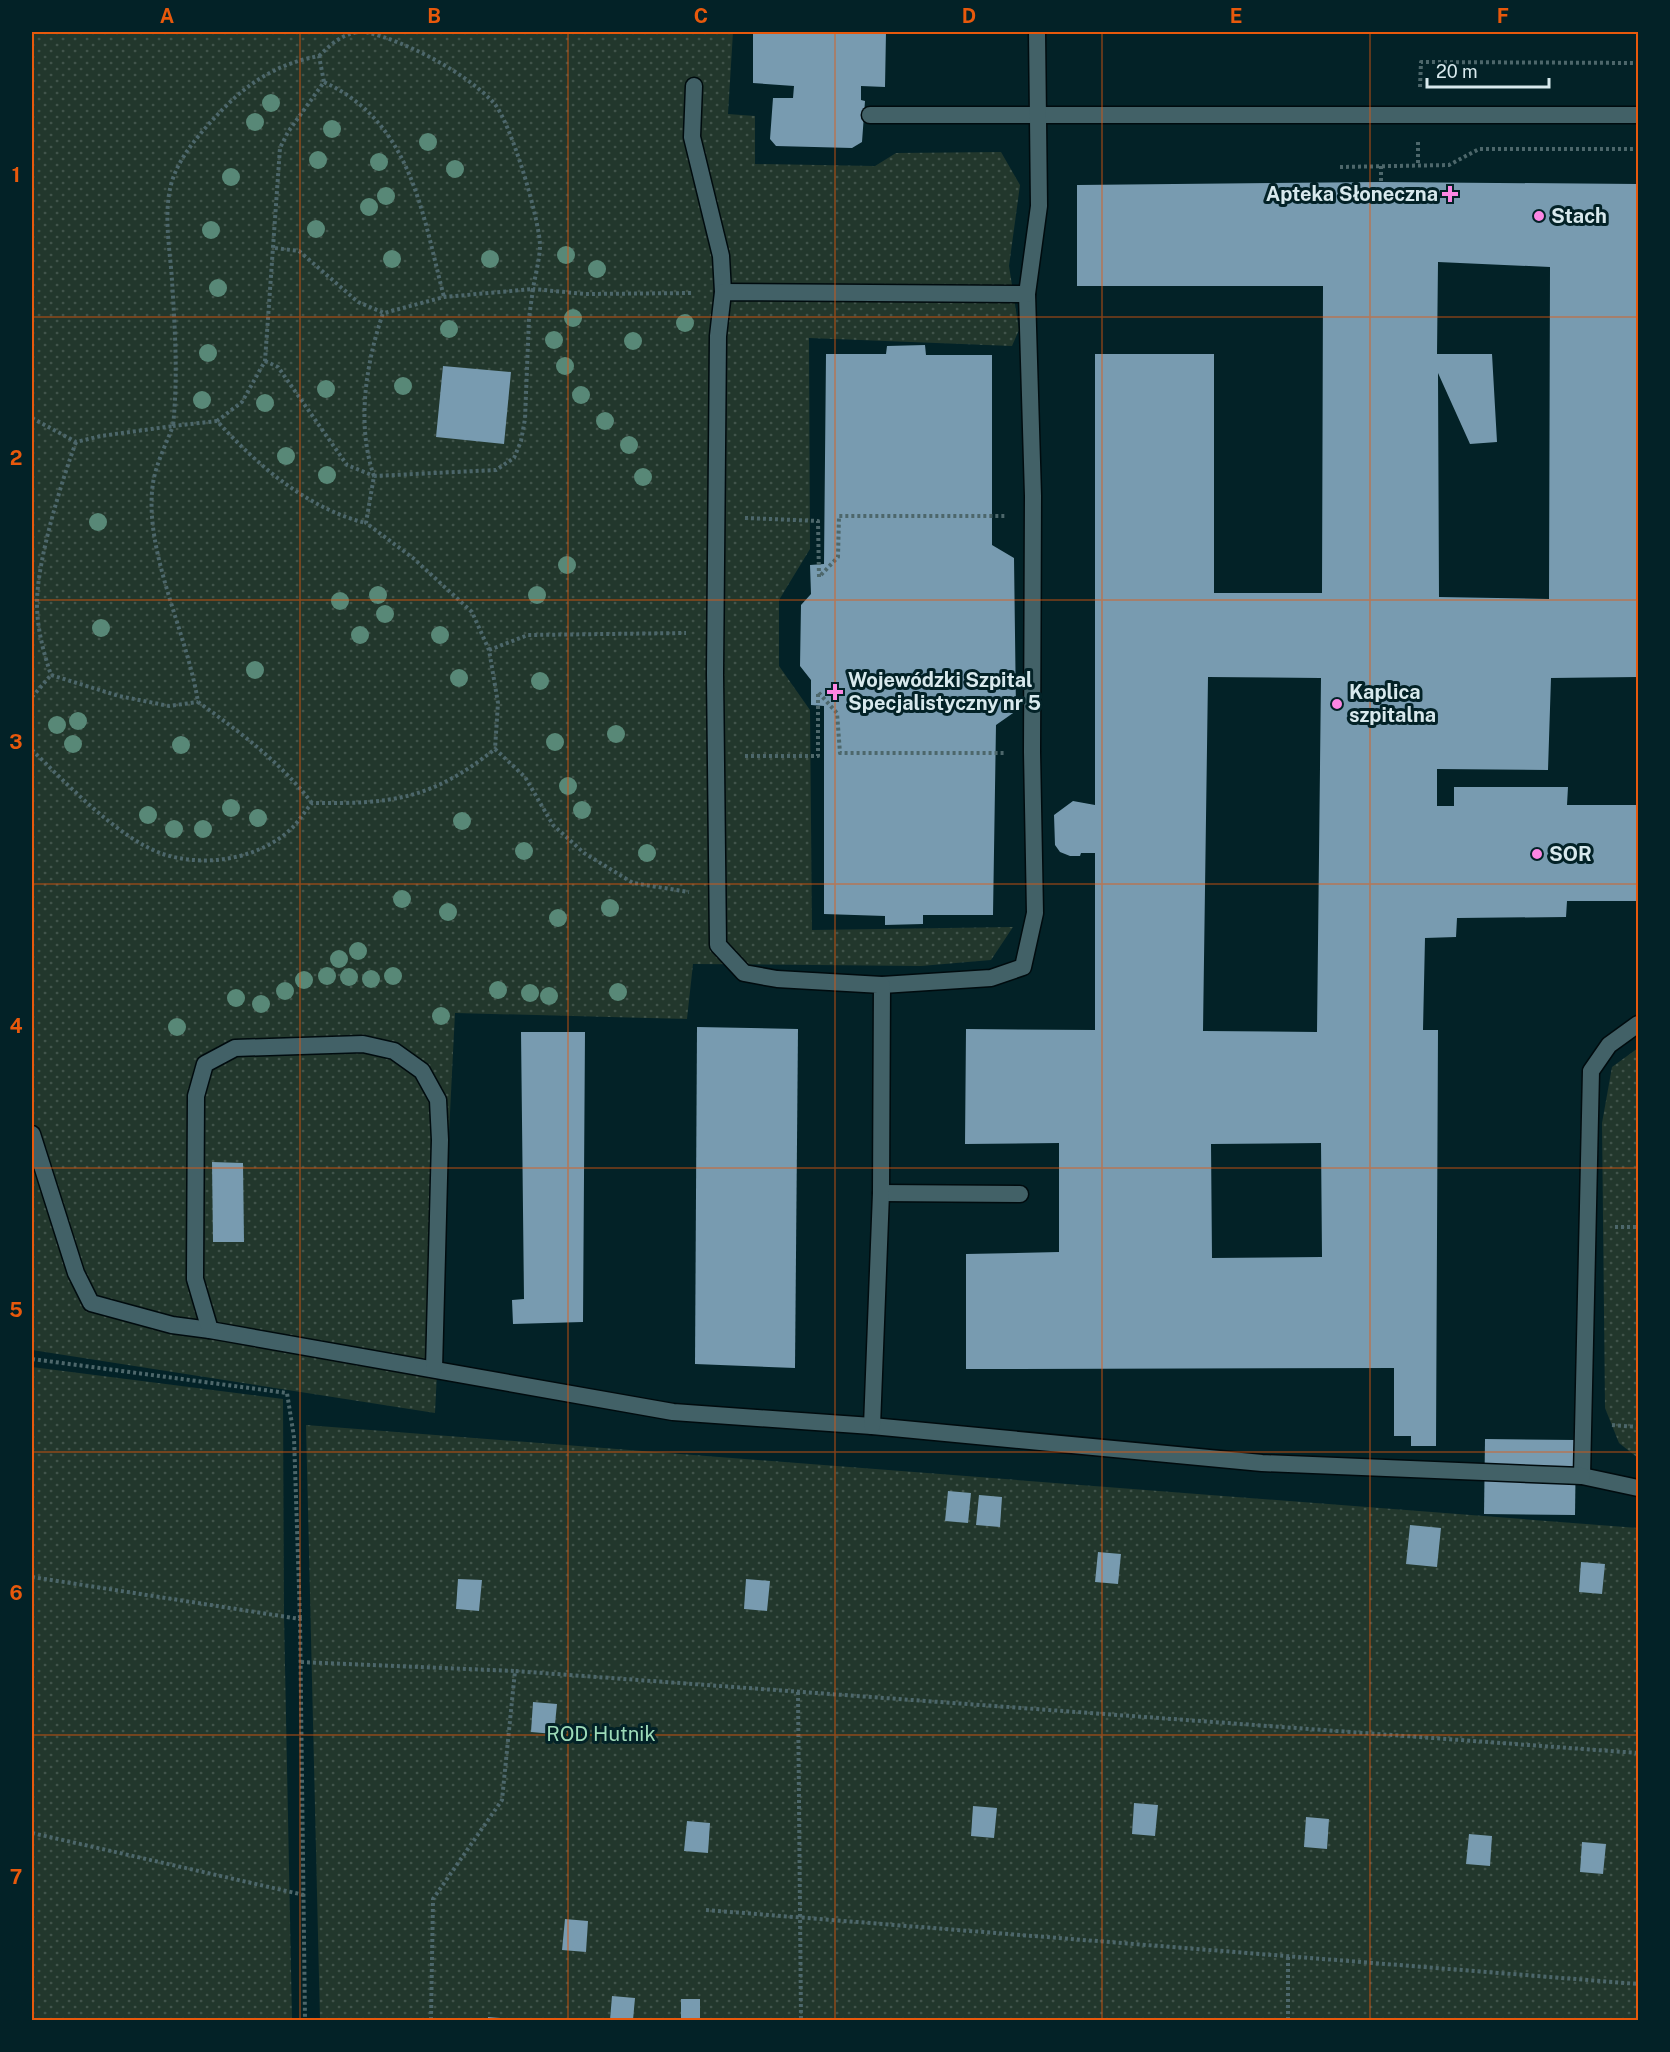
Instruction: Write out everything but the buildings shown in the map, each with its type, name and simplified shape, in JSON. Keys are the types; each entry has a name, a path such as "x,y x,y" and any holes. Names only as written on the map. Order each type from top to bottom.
{"lane":[{"path":"694,86 692,137 721,256 723,292 718,336 715,517 718,945 744,973 777,979 882,985 991,978 1023,967 1035,913 1032,752 1033,496 1027,294 1039,206 1037,32"},
{"path":"870,115 1638,115"},
{"path":"723,292 1027,294"},
{"path":"872,1426 881,1193 882,985"},
{"path":"1582,1476 1591,1071 1608,1045 1638,1024"},
{"path":"210,1330 195,1279 196,1096 205,1064 235,1048 363,1044 394,1051 422,1071 438,1100 440,1140 434,1369"},
{"path":"32,1134 76,1273 91,1303 172,1325 673,1412 872,1426 1262,1462 1582,1476 1638,1488"},
{"path":"881,1193 1020,1194"}],"path":[{"path":"198,702 191,664 162,572 152,526 153,482 173,426 177,390 168,230 170,189 178,166 202,132 238,93 277,67 319,56 331,44 349,33 358,32"},
{"path":"265,361 278,367 346,465 374,476 496,470 514,458 521,441 525,418 529,318 540,247 532,203 518,156 494,103 429,55 387,37 366,32"},
{"path":"32,418 76,442 101,436 217,421 242,402 265,361 275,248 280,148 288,132 324,82 319,56"},
{"path":"1549,63 1638,63"},
{"path":"324,82 346,92 379,123 401,153 419,197 444,297"},
{"path":"1340,167 1449,165 1479,149 1638,149"},
{"path":"1381,166 1381,182"},
{"path":"275,248 299,251 358,302 384,313 444,297 533,289 585,294 723,292"},
{"path":"366,523 374,476 364,435 371,349 384,313"},
{"path":"32,750 94,809 129,834 163,854 198,859 229,859 263,847 291,828 312,803 388,801 420,794 472,767 495,749 498,703 489,650 472,612 413,558 366,523 340,517 281,481 217,421"},
{"path":"76,442 46,547 37,601 40,643 51,675 74,684 169,706 198,702 236,729 290,775 312,803"},
{"path":"715,517 818,521 819,577 838,557 839,516 996,515"},
{"path":"489,650 528,634 715,633"},
{"path":"32,697 51,675"},
{"path":"716,756 818,756 818,692 837,713 840,753 993,754"},
{"path":"495,749 525,777 553,825 584,853 633,883 690,892 717,892"},
{"path":"32,1359 287,1393 294,1437 300,1619 305,2020"},
{"path":"32,1577 300,1619"},
{"path":"301,1662 515,1671 1638,1753"},
{"path":"432,2020 433,1899 502,1800 515,1671"},
{"path":"798,1692 801,2020"},
{"path":"32,1833 304,1895"},
{"path":"706,1910 1638,1984"},
{"path":"1288,1957 1288,2020"}],"green space":[{"path":"32,32 733,32 728,114 755,116 755,164 875,166 896,153 1001,152 1020,185 1009,266 1019,330 1012,346 809,338 810,549 779,600 779,666 810,710 812,930 1013,927 991,960 921,966 693,964 687,1019 455,1013 435,1413 32,1350"},
{"path":"1638,1048 1638,1458 1619,1443 1605,1408 1602,1123 1612,1067"},
{"path":"32,1367 283,1399 284,1615 292,2020 32,2020"},
{"name":"ROD Hutnik","path":"306,1425 1638,1528 1638,2020 320,2020"}],"place":[{"name":"Apteka Słoneczna","path":"1450,194"},
{"name":"Stach","path":"1539,216"},
{"name":"Wojewódzki Szpital Specjalistyczny nr 5","path":"835,692"},
{"name":"Kaplica szpitalna","path":"1337,704"},
{"name":"SOR","path":"1537,854"}]}
